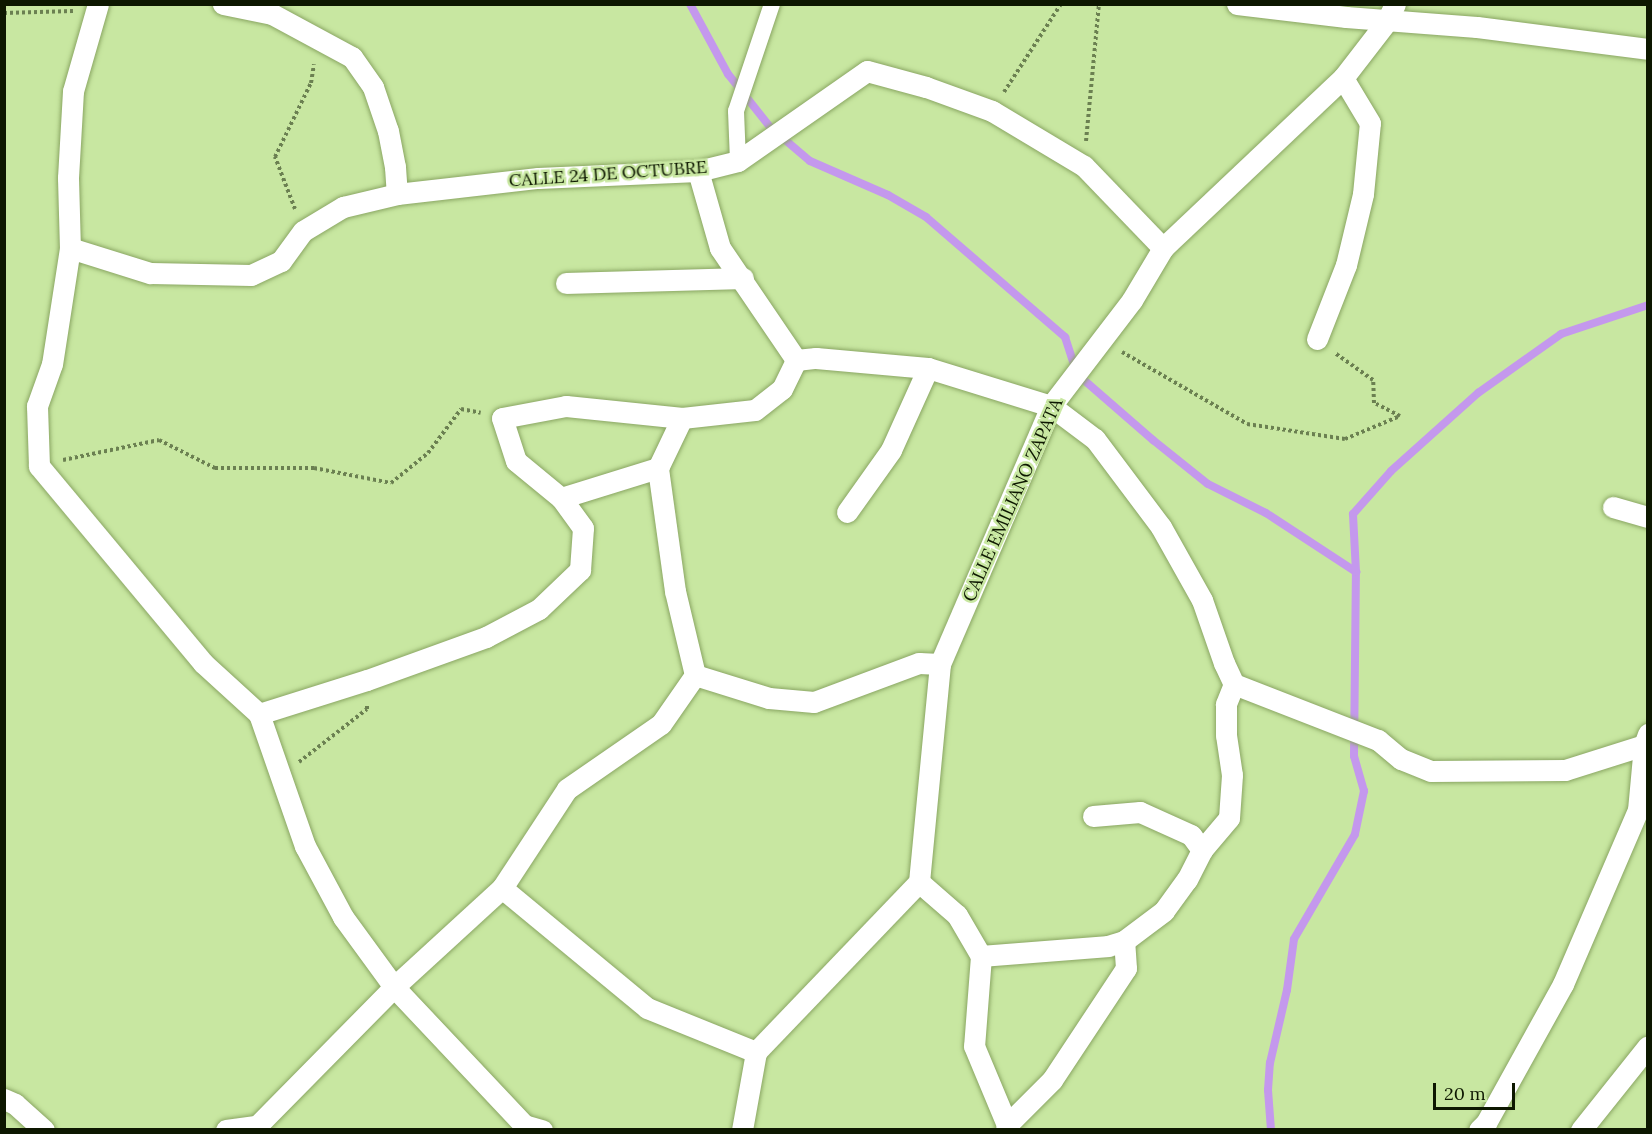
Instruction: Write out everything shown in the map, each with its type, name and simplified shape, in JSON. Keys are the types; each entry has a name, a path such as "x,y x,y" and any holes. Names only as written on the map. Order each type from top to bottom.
{"street":[{"path":"223,4 272,14 352,57 373,87 388,131 395,167 397,194"},
{"path":"738,161 736,111 772,4"},
{"path":"1237,4 1391,13 1477,27 1647,49"},
{"path":"98,8 73,91 68,178 70,248 52,364 37,406 39,466 204,663 259,714 305,846 343,916 394,987 529,1128"},
{"name":"CALLE EMILIANO ZAPATA","path":"919,882 940,664 1052,406 1132,300 1163,248 1343,78 1391,13"},
{"name":"CALLE 24 DE OCTUBRE","path":"70,248 150,273 250,275 281,261 303,231 343,207 397,194 538,178 698,171 738,161 867,71 927,87 992,111 1084,166 1163,248"},
{"path":"1317,339 1346,266 1363,194 1370,123 1343,78"},
{"path":"698,171 720,248 743,278 796,360"},
{"path":"567,283 743,278"},
{"path":"796,360 816,358 928,368 1052,406 1095,439 1161,527 1202,600 1234,684 1226,704 1226,735 1232,775 1229,818 1202,850 1187,879 1164,911 1124,940 1108,946 981,956"},
{"path":"259,714 367,680 486,637 538,609 580,570 583,528 561,498 516,461 502,418 566,406 682,418 755,410 783,389 796,360"},
{"path":"847,512 891,450 928,368"},
{"path":"226,1130 253,1128 394,987 502,888 567,789 660,724 695,675 675,591 658,468 682,418"},
{"path":"561,498 658,468"},
{"path":"1613,507 1647,517"},
{"path":"695,675 768,698 814,702 919,663 940,664"},
{"path":"1234,684 1378,740 1401,759 1431,771 1565,770 1646,739 1638,810 1563,984 1486,1124 1479,1130"},
{"path":"1638,810 1647,831"},
{"path":"1093,816 1140,812 1191,835 1202,850"},
{"path":"742,1130 756,1052 919,882 957,915 981,956 974,1047 1007,1127 1052,1080 1126,968 1124,940"},
{"path":"502,888 647,1008 756,1052"},
{"path":"1581,1130 1647,1046"},
{"path":"4,1099 15,1104 44,1130"}],"path":[{"path":"992,111 1061,4"},
{"path":"1084,166 1097,47 1099,4"},
{"path":"4,13 98,8"},
{"path":"303,231 275,157 311,83 318,39"},
{"path":"1101,339 1247,424 1345,439 1400,416 1374,403 1373,380 1317,339"},
{"path":"39,466 159,440 215,468 314,468 391,483 428,453 461,408 502,418"},
{"path":"280,777 367,709 367,680"}],"waterway":[{"path":"690,4 728,74 770,127 810,161 888,195 926,217 1065,337 1077,374 1153,440 1208,484 1266,513 1356,572"},
{"path":"1271,1130 1268,1090 1270,1063 1287,990 1294,939 1355,834 1364,791 1354,756 1356,572 1353,514 1391,471 1478,393 1561,334 1648,305"}]}
